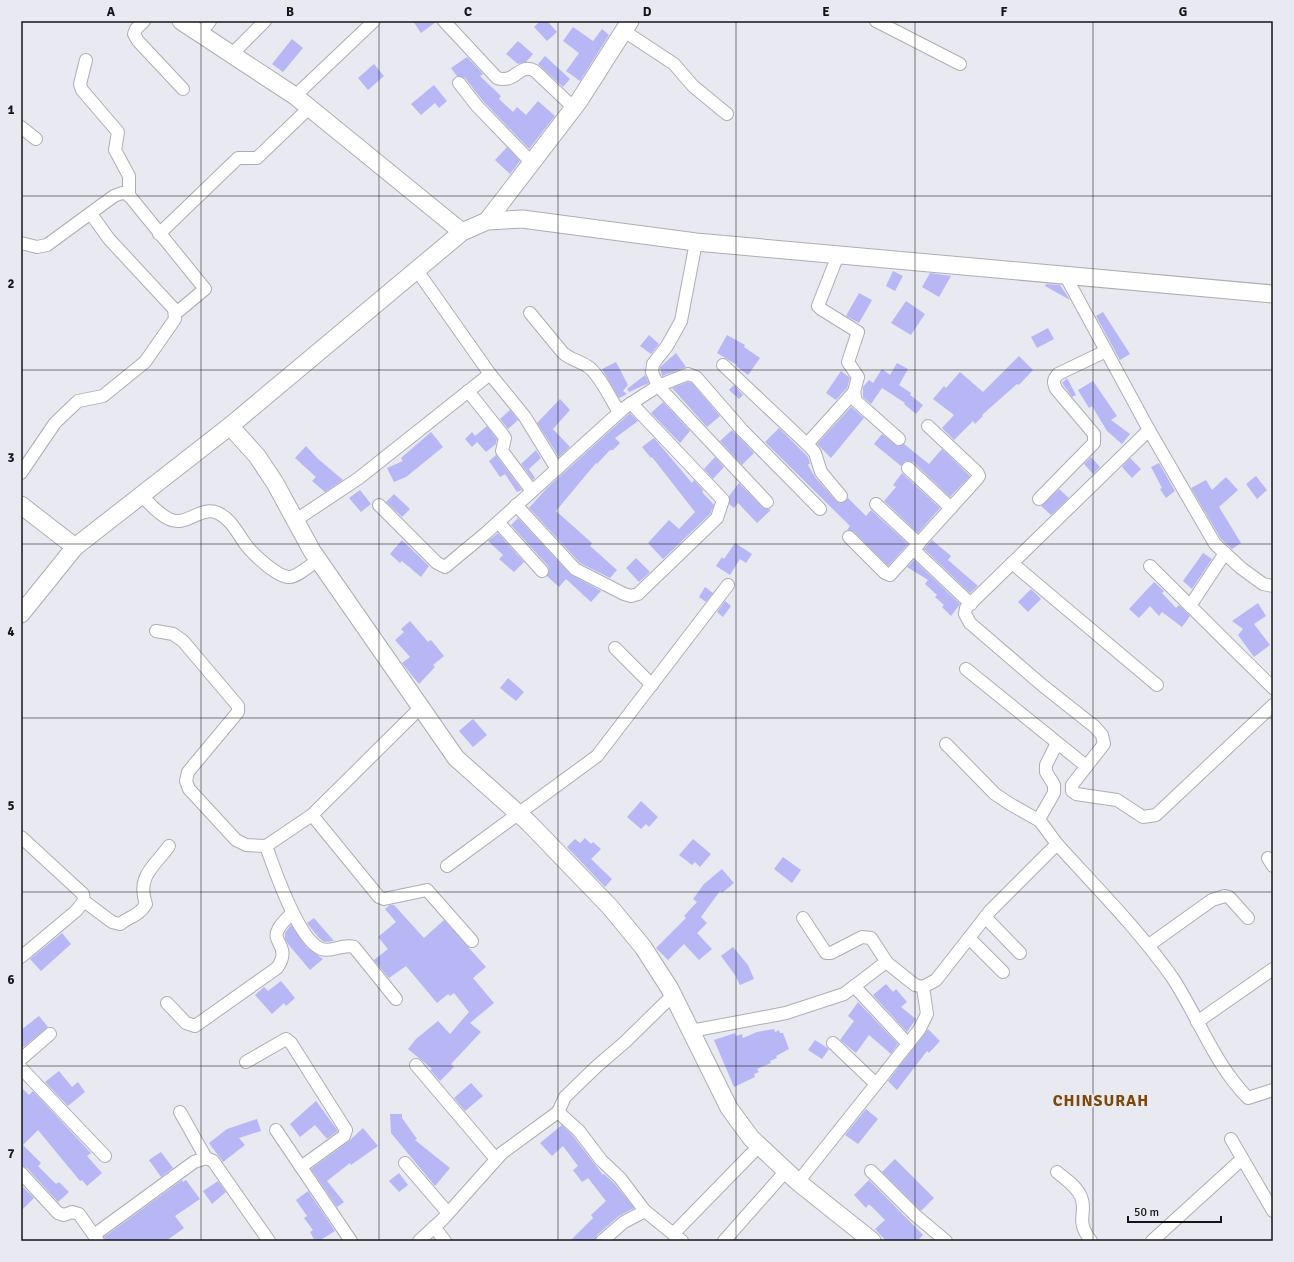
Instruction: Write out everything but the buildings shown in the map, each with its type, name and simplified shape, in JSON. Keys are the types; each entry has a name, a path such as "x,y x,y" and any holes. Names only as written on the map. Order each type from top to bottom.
{"street":[{"path":"144,21 136,28 134,34 138,41 183,89"},
{"path":"181,21 205,28 231,55 295,96 462,232"},
{"path":"231,55 265,21"},
{"path":"295,96 374,21"},
{"path":"444,21 497,78 504,81 509,80 525,69 530,68 574,108"},
{"path":"876,21 960,64"},
{"path":"487,222 574,108 627,26 674,64 692,86 727,114"},
{"path":"86,60 80,84 82,90 118,132 115,150 129,176 129,196"},
{"path":"460,83 477,106 532,163"},
{"path":"159,234 238,158 257,158 309,108"},
{"path":"21,128 36,139"},
{"path":"21,243 37,247 47,245 114,196 122,193 129,196 205,289 175,314"},
{"path":"21,472 55,423 78,401 103,396 145,362 175,319 174,310 109,240 91,214"},
{"path":"21,614 74,547 230,426 462,232 487,222 522,219 696,242 1273,294"},
{"path":"696,242 680,321 667,346 653,364 652,372 658,386 767,502"},
{"path":"807,444 854,392 858,377 848,362 858,332 818,306 838,255"},
{"path":"416,269 490,374 525,417 557,469"},
{"path":"1065,275 1149,430 1215,544 1241,568 1263,584 1273,586"},
{"path":"530,313 562,353 568,358 587,366 594,372 619,412"},
{"path":"1039,498 1090,447 1095,438 1094,434 1056,389 1053,383 1054,379 1058,374 1106,351"},
{"path":"723,365 807,444 815,453 821,472 841,496"},
{"path":"296,520 359,478 490,374"},
{"path":"379,505 437,563 446,567 532,492 619,412 658,386 688,374 696,377 742,430 820,509"},
{"path":"468,391 505,438 502,451 532,492"},
{"path":"854,392 856,401 899,439"},
{"path":"516,506 575,569 624,594 632,596 638,594 717,518 723,500 631,403"},
{"path":"230,426 257,456 296,520 318,560 456,758 518,813 610,907 643,947 673,996 729,1108 759,1146 792,1177 872,1241"},
{"path":"849,537 888,575 892,573 952,508 979,476 928,426"},
{"path":"1149,430 966,608 965,614 970,623 1042,685 1095,727 1102,735 1104,744 1072,785 1072,791 1076,794 1117,800 1143,817 1156,815 1273,705"},
{"path":"908,468 952,508"},
{"path":"141,495 161,514 169,520 176,522 207,511 217,513 229,521 247,546 270,568 283,575 289,577 296,575 318,560"},
{"path":"876,504 971,604"},
{"path":"21,505 74,547"},
{"path":"498,522 542,571"},
{"path":"1190,606 1225,553"},
{"path":"1012,563 1157,685"},
{"path":"1150,566 1273,688"},
{"path":"447,866 597,756 728,585"},
{"path":"156,631 173,634 183,641 238,706 238,712 188,772 186,781 190,789 236,840 246,845 266,846 312,815 420,708"},
{"path":"615,648 652,685"},
{"path":"966,669 1086,766"},
{"path":"1038,819 1054,793 1054,785 1046,772 1046,765 1057,743"},
{"path":"946,744 995,794 1038,819 1057,844 1149,946 1185,998 1197,1022 1230,1075 1248,1098 1273,1090"},
{"path":"312,815 379,897 384,899 427,890 472,941"},
{"path":"21,837 83,894 84,901 112,922 120,924 141,912 146,904 143,895 144,880 148,872 169,846"},
{"path":"803,918 826,953 832,953 862,937 867,936 871,938 888,964 915,985 923,987 936,980 985,917 1057,844"},
{"path":"266,846 292,912 300,926 316,946 321,949 329,950 350,946 358,951 396,999"},
{"path":"1149,946 1212,900 1220,897 1229,897 1248,918"},
{"path":"21,957 76,911 84,901"},
{"path":"167,1003 186,1023 195,1026 277,968 282,960 284,952 276,935 278,929 292,912"},
{"path":"985,917 1020,953"},
{"path":"969,938 1003,972"},
{"path":"691,1031 786,1013 844,994 886,962 888,964"},
{"path":"1197,1022 1273,969"},
{"path":"854,986 908,1044"},
{"path":"724,1241 792,1177 876,1084 919,1030 927,1014 923,987"},
{"path":"418,1241 434,1228 496,1160 536,1127 558,1112 565,1097 673,996"},
{"path":"21,1059 50,1034"},
{"path":"246,1062 286,1040 290,1043 346,1130 344,1136 301,1167"},
{"path":"833,1043 876,1084"},
{"path":"416,1065 496,1160"},
{"path":"21,1068 105,1156"},
{"path":"180,1112 206,1158 213,1161 269,1241"},
{"path":"558,1112 579,1131 601,1160 620,1178 645,1211 677,1237 759,1146"},
{"path":"276,1130 351,1241"},
{"path":"1231,1139 1273,1211"},
{"path":"21,1173 58,1213 64,1215 72,1212 79,1214 96,1238 194,1162 206,1158"},
{"path":"1152,1241 1242,1159"},
{"path":"405,1163 448,1213"},
{"path":"871,1171 915,1215 946,1241"},
{"path":"1057,1172 1073,1186 1082,1198 1082,1228 1091,1241"},
{"path":"602,1241 624,1222 645,1211"},
{"path":"434,1228 446,1241"}],"district":[{"name":"CHINSURAH","path":"1101,1100"}]}
